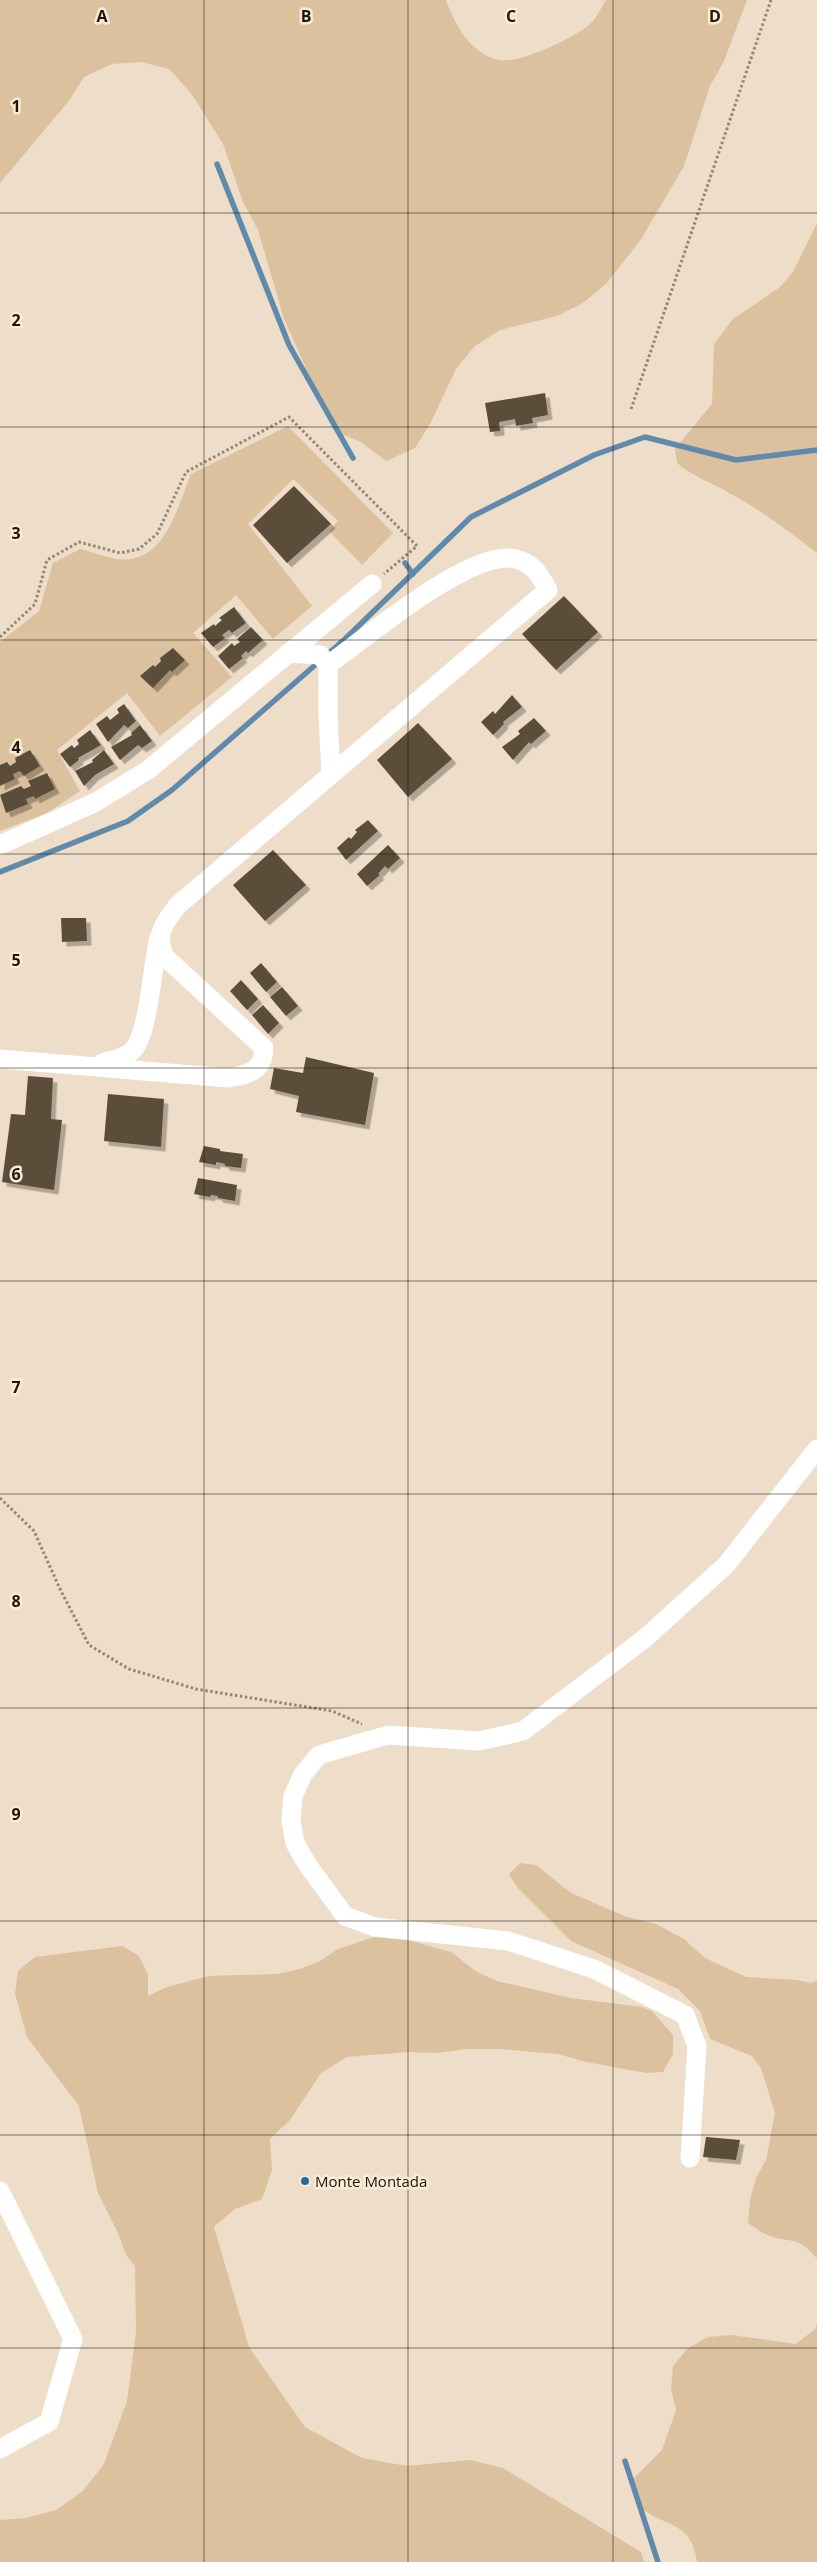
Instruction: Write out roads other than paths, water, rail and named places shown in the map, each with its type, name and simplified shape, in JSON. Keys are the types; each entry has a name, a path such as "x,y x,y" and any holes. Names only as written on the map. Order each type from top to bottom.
{"street":[{"path":"92,1066 124,1056 138,1045 144,1030 153,959 161,928 178,905 548,590 538,572 529,564 514,558 484,562 466,568 444,580 325,661 288,653"},
{"path":"0,845 120,789 148,770 372,584"},
{"path":"325,661 331,774"},
{"path":"0,1058 228,1078 256,1070 263,1059 264,1048 164,956 159,943 161,928"},
{"path":"690,2158 697,2046 685,2016 594,1968 508,1941 375,1927 345,1916 306,1864 295,1843 291,1820 293,1796 303,1774 319,1756 388,1735 479,1741 523,1731 644,1639 726,1565 817,1450"},
{"path":"0,2191 73,2339 49,2422 0,2449"}],"waterway":[{"path":"217,164 289,345 353,458"},
{"path":"0,872 128,821 172,790 345,639 471,517 594,455 645,437 736,460 817,450"},
{"path":"405,563 413,574"},
{"path":"625,2461 658,2562"}],"place":[{"name":"Monte Montada","path":"305,2181"}]}
